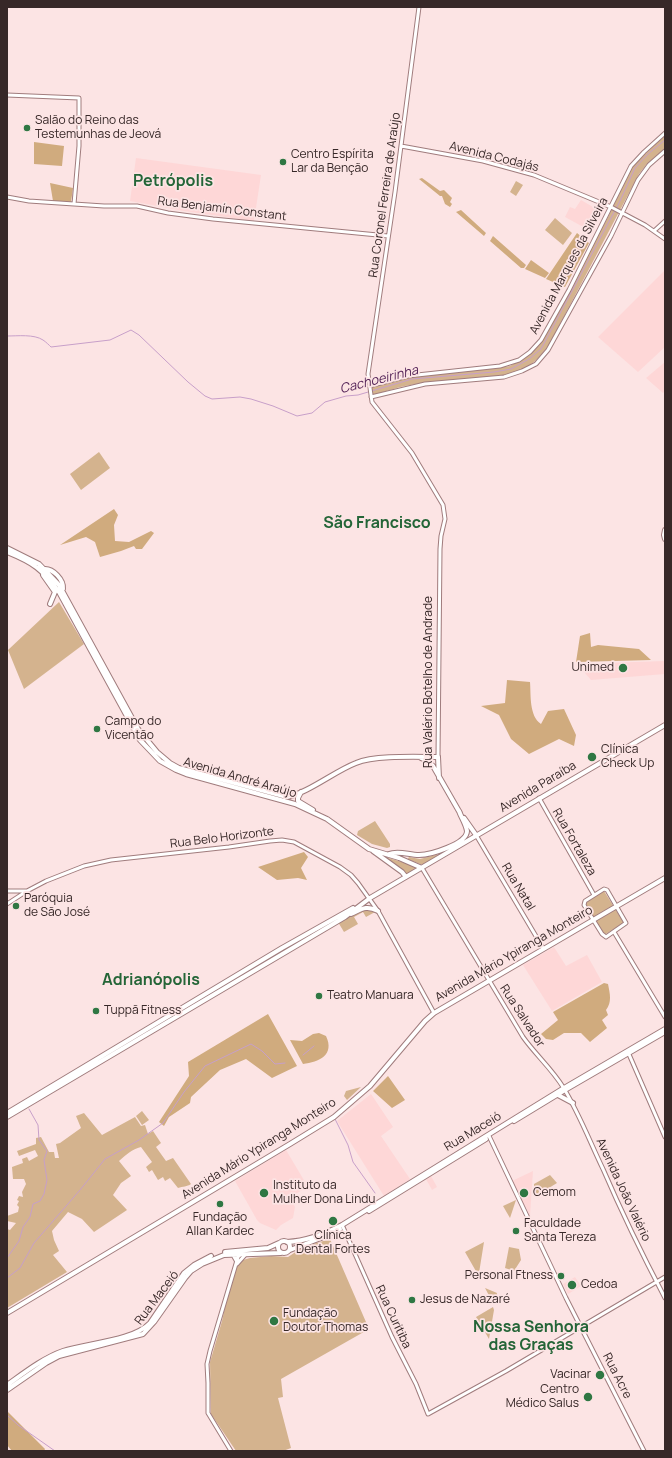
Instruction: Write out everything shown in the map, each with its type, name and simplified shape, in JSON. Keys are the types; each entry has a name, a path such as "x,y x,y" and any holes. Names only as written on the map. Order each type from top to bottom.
{"main road":[{"name":"Avenida André Araújo","path":"7,548 34,561 43,569 59,591 138,729 157,752 170,763 179,768 284,797 301,792"},
{"name":"Avenida André Araújo","path":"7,552 43,569"},
{"path":"43,569 52,570 62,582 59,591 50,604"},
{"name":"Avenida André Araújo","path":"59,591 140,740 154,756 168,766 186,774 295,804 323,817 369,848 422,868"},
{"path":"55,599 62,598"},
{"name":"Avenida Paraíba","path":"358,906 538,798 665,725"},
{"path":"323,817 298,801 299,796 301,792 348,766 364,760 417,756 438,757"},
{"path":"417,756 430,763 439,778"},
{"name":"Rua Valério Botelho de Andrade","path":"438,757 439,778 476,835"},
{"path":"388,854 395,852 416,855 431,854 441,851 456,842 465,836 467,831 459,811"},
{"path":"369,848 402,872 406,877"},
{"name":"Avenida Mário Ypiranga Monteiro","path":"7,1313 334,1117 370,1086 425,1021 434,1013 488,980 665,878"},
{"path":"345,917 358,906"},
{"path":"7,1113 282,948 358,906"},
{"path":"7,1117 345,917 366,907 378,911"},
{"path":"274,959 279,959"},
{"name":"Rua Maceió","path":"628,1052 665,1029"},
{"name":"Rua Maceió","path":"287,1242 323,1236 564,1089 665,1032"},
{"name":"Rua Maceió","path":"290,1250 343,1228 558,1095 564,1089"},
{"path":"558,1095 573,1103"},
{"path":"282,1241 287,1242 290,1245 290,1250 285,1254 281,1253 278,1248 279,1243 282,1241"},
{"name":"Rua Maceió","path":"8,1388 46,1363 60,1356 143,1334 154,1322 185,1278 192,1271 209,1260 224,1255 240,1254 268,1248 279,1243"},
{"name":"Rua Maceió","path":"8,1388 57,1353 129,1335 143,1329 150,1323 184,1273 200,1261 217,1254 245,1252 281,1253"},
{"path":"233,1254 236,1263"}],"street":[{"name":"Rua Coronel Ferreira de Araújo","path":"371,397 368,371 401,146 419,7"},
{"path":"7,95 79,98 79,146 74,204"},
{"name":"Avenida Marques da Silveira","path":"369,387 408,376 510,364 523,358 530,352 541,340 569,290 612,207 631,166 665,133"},
{"name":"Avenida Codajás","path":"401,146 483,161 547,180 612,207 654,231 665,240"},
{"name":"Avenida Marques da Silveira","path":"371,397 425,384 504,377 522,372 536,364 548,350 640,176 649,165 665,151"},
{"name":"Rua Benjamín Constant","path":"7,197 29,201 104,206 138,206 168,213 213,219 388,236"},
{"path":"654,231 665,221"},
{"name":"Rua Valério Botelho de Andrade","path":"371,397 372,402 378,411 412,453 441,500 446,516 441,542 438,757"},
{"path":"665,524 665,534"},
{"name":"Rua Fortaleza","path":"538,798 594,895"},
{"name":"Rua Natal","path":"476,835 543,948"},
{"name":"Rua Belo Horizonte","path":"7,904 46,881 84,866 282,840 294,842 346,871 370,898 434,1013"},
{"name":"Rua Salvador","path":"422,868 522,1037 564,1089"},
{"path":"606,889 617,907 626,924 606,937 603,936 584,903 594,895 606,889"},
{"path":"7,890 27,891"},
{"path":"614,932 665,1017"},
{"path":"628,1052 665,1137"},
{"name":"Avenida João Valério","path":"564,1089 573,1103 656,1282 665,1298"},
{"name":"Rua Acre","path":"490,1136 543,1250 644,1451"},
{"name":"Rua Curitiba","path":"343,1228 392,1337 416,1384 428,1414 581,1327"},
{"path":"236,1263 245,1252"},
{"path":"231,1451 208,1413 207,1364 236,1263 240,1254"},
{"path":"581,1327 665,1277"}],"shaded area":[{"path":"665,135 665,149 646,165 639,174 549,345 535,361 529,366 514,373 502,376 487,379 416,384 399,387 372,396 370,387 413,376 510,366 526,357 540,342 608,217 632,167"},
{"path":"34,142 64,146 62,166 34,164"},
{"path":"136,158 261,175 254,221 184,211 130,201"},
{"path":"422,178 440,191 444,190 452,198 450,202 452,204 450,207 445,204 442,196 419,179"},
{"path":"516,181 523,185 516,196 510,192"},
{"path":"50,183 73,188 71,202 53,201"},
{"path":"581,200 598,210 587,229 565,217 570,207 575,209"},
{"path":"461,210 486,233 484,236 456,212"},
{"path":"555,218 572,233 563,245 545,230"},
{"path":"577,233 589,243 565,287 546,279"},
{"path":"493,236 526,265 524,268 521,268 490,241"},
{"path":"531,260 549,273 545,278 525,269"},
{"path":"665,270 665,347 638,372 598,337"},
{"path":"665,362 665,391 663,393 646,378"},
{"path":"99,452 110,468 81,490 70,474"},
{"path":"114,509 118,515 114,525 115,541 129,542 151,531 154,533 142,549 136,549 134,546 100,557 95,542 86,537 60,545"},
{"path":"59,602 84,644 24,689 8,650"},
{"path":"590,633 591,647 598,645 639,649 651,660 576,662 580,636"},
{"name":"Unimed","path":"665,661 665,674 591,680 577,664"},
{"path":"507,680 530,682 534,716 541,724 548,711 564,709 576,735 574,746 559,739 529,754 511,739 499,715 481,706 505,703"},
{"path":"375,821 390,844 390,847 387,848 372,844 357,835 358,831"},
{"path":"304,852 308,857 301,868 307,880 298,878 277,880 258,867"},
{"path":"440,854 423,865 410,860 408,864 416,869 408,875 382,856 405,863 409,857 420,859"},
{"path":"604,891 624,923 604,935 585,903"},
{"path":"365,908 370,908 375,912 366,917 363,912 354,917 358,924 344,932 338,922"},
{"path":"554,947 566,966 587,955 602,982 552,1011 523,965"},
{"path":"604,983 608,984 610,995 610,1001 606,1010 608,1015 602,1020 607,1028 590,1042 581,1033 564,1033 553,1040 546,1039 541,1034 558,1020 553,1012"},
{"path":"268,1014 297,1066 272,1078 246,1059 220,1070 191,1097 190,1103 169,1117 164,1126 159,1122 189,1076 188,1062"},
{"path":"319,1033 326,1036 328,1043 327,1053 320,1059 303,1064 290,1040 302,1041 313,1034"},
{"path":"388,1076 405,1100 392,1108 373,1091"},
{"path":"361,1087 347,1100 344,1096 346,1091"},
{"path":"371,1094 393,1127 381,1136 410,1179 384,1196 337,1121"},
{"path":"142,1111 149,1120 142,1125 136,1116"},
{"path":"84,1113 102,1135 135,1117 141,1126 145,1125 148,1134 153,1131 161,1143 156,1147 166,1161 173,1158 191,1184 178,1188 170,1178 165,1181 163,1177 158,1180 152,1170 149,1172 146,1167 152,1162 141,1147 129,1152 119,1161 131,1176 121,1183 113,1195 127,1210 94,1232 82,1219 68,1212 52,1231 59,1251 53,1255 67,1272 7,1308 7,1229 10,1230 16,1223 7,1221 7,1216 18,1212 19,1207 17,1205 19,1201 17,1200 19,1196 23,1197 22,1192 26,1184 24,1179 13,1179 12,1167 23,1163 22,1159 27,1157 29,1161 38,1156 35,1150 19,1156 17,1151 36,1144 36,1138 41,1137 49,1152 54,1152 55,1158 59,1158 56,1144 60,1143 81,1128 76,1116"},
{"name":"Instituto da Mulher Dona Lindu","path":"286,1150 308,1187 290,1197 295,1207 293,1218 281,1225 276,1230 260,1223 257,1220 235,1181"},
{"name":"Cemom","path":"533,1171 530,1216 512,1181"},
{"path":"550,1175 557,1183 534,1197 534,1184"},
{"path":"431,1176 437,1187 432,1190 426,1179"},
{"path":"516,1200 510,1218 503,1206"},
{"path":"330,1239 369,1329 281,1379 283,1397 278,1398 291,1448 283,1451 236,1451 211,1414 210,1362 222,1321 229,1288 237,1266 243,1260 250,1258 271,1256 288,1257 303,1247"},
{"path":"484,1242 479,1273 477,1273 465,1252"},
{"path":"509,1247 519,1249 521,1260 514,1271 505,1268"},
{"name":"Cedoa","path":"575,1277 581,1286 568,1294 563,1284"},
{"path":"485,1288 497,1293 495,1303 493,1303"},
{"path":"493,1307 494,1310 489,1339 476,1317"},
{"path":"7,1411 45,1449 44,1451 12,1451 7,1445"}],"waterway":[{"name":"Cachoeirinha","path":"7,336 35,337 43,340 51,347 110,340 131,330 139,335 188,382 205,396 212,399 240,397 251,399 297,416 312,413 325,402 346,396 358,395 412,379 494,372 511,369 529,359 541,349 620,201 635,168 648,154 665,140"},
{"path":"7,1278 20,1268 34,1243 105,1159 139,1140 163,1123 184,1092 205,1066 251,1044 262,1051 275,1064 285,1063"},
{"path":"303,1055 314,1046"},
{"path":"7,1258 19,1241 23,1227 30,1217 33,1204 40,1201 44,1194 47,1180 44,1160 47,1151 39,1140 38,1125 29,1109"},
{"path":"335,1119 348,1145 353,1162 375,1193"},
{"path":"7,1415 18,1425 55,1451"}],"place":[{"name":"Salão do Reino das Testemunhas de Jeová","path":"27,128"},
{"name":"Centro Espírita Lar da Benção","path":"283,162"},
{"name":"Unimed","path":"623,668"},
{"name":"Campo do Vicentão","path":"97,729"},
{"name":"Clínica Check Up","path":"592,757"},
{"name":"Paróquia de São José","path":"16,906"},
{"name":"Teatro Manuara","path":"319,996"},
{"name":"Tuppã Fitness","path":"96,1011"},
{"name":"Instituto da Mulher Dona Lindu","path":"264,1193"},
{"name":"Cemom","path":"524,1193"},
{"name":"Fundação Allan Kardec","path":"220,1204"},
{"name":"Clínica Dental Fortes","path":"333,1221"},
{"name":"Faculdade Santa Tereza","path":"516,1231"},
{"name":"Personal Ftness","path":"561,1276"},
{"name":"Cedoa","path":"572,1285"},
{"name":"Jesus de Nazaré","path":"412,1300"},
{"name":"Fundação Doutor Thomas","path":"274,1321"},
{"name":"Vacinar","path":"600,1375"},
{"name":"Centro Médico Salus","path":"588,1397"}],"district":[{"name":"Petrópolis","path":"173,182"},
{"name":"São Francisco","path":"377,524"},
{"name":"Adrianópolis","path":"151,981"},
{"name":"Nossa Senhora das Graças","path":"531,1337"}]}
